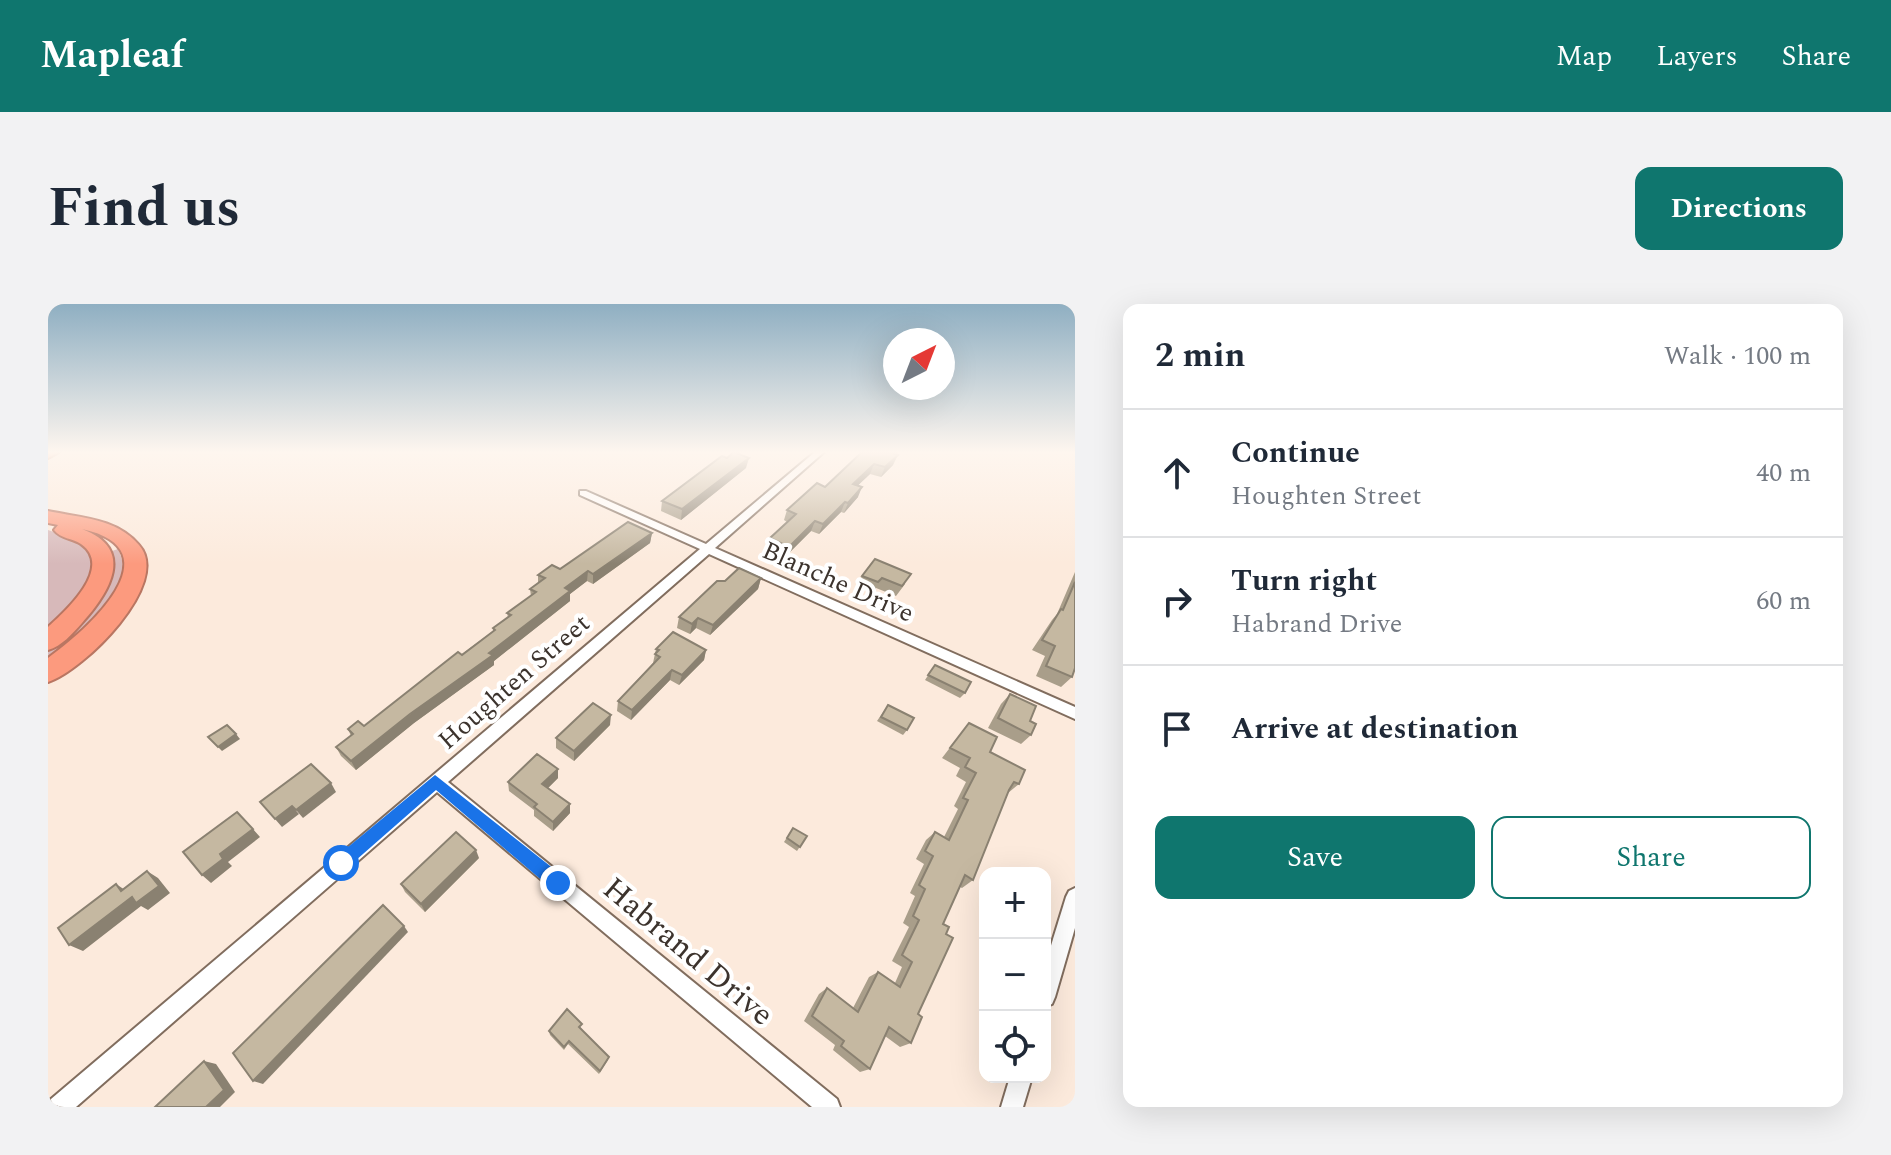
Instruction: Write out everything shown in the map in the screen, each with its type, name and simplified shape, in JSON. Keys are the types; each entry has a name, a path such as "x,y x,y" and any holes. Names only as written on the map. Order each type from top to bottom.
{"highway":[{"path":"48,517 100,528 116,535 131,549 136,568 131,590 118,610 74,654 48,672"},
{"path":"48,526 76,533 95,544 102,556 103,573 98,588 85,606 48,641"}],"street":[{"name":"Houghten Street","path":"59,1107 776,489"},
{"name":"Blanche Drive","path":"583,493 1075,713"},
{"name":"Habrand Drive","path":"435,781 829,1107"},
{"path":"1051,977 1075,897"},
{"path":"1012,1107 1019,1083"}],"shaded area":[{"path":"48,530 82,542 94,559 84,591 72,608 48,631"},
{"path":"118,549 123,567 122,583 115,599 90,628 48,665 48,649 83,618 103,594 110,581 112,567 109,552"}],"building":[{"path":"677,489 708,489 682,509 662,501"},
{"path":"810,489 860,489 823,524 815,521 789,547 770,538 796,514 787,510"},
{"path":"628,522 652,533 593,574 588,571 565,588 570,591 489,653 493,655 351,761 336,747 353,734 348,729 358,721 364,726 458,652 462,655 495,630 493,628 511,615 507,613 536,592 530,589 545,578 538,575 552,565 560,569"},
{"path":"875,559 911,574 902,586 882,578 878,582 862,576"},
{"path":"739,568 761,578 713,625 698,618 692,624 679,617 717,581 725,581"},
{"path":"1075,582 1075,668 1072,677 1046,666 1055,646 1042,640 1063,610"},
{"path":"673,632 706,650 682,675 672,670 632,710 618,701 660,657 655,654 659,650 656,649"},
{"path":"935,665 971,682 965,693 928,675"},
{"path":"1010,694 1036,706 1030,721 1036,724 1031,735 998,718"},
{"path":"593,703 611,715 574,751 556,738"},
{"path":"888,705 914,718 907,730 881,717"},
{"path":"969,723 997,737 990,752 1025,770 1019,784 1014,782 1009,790 973,880 965,875 943,924 949,927 946,934 953,938 918,1014 922,1017 911,1043 889,1027 870,1069 841,1046 844,1041 812,1016 827,988 858,1012 878,972 900,987 912,962 902,955 919,920 913,916 925,889 919,885 933,856 925,851 935,832 949,840 968,800 963,798 976,773 965,767 970,758 950,748"},
{"path":"227,725 236,734 218,747 208,737"},
{"path":"537,754 558,769 542,784 570,804 553,822 534,807 537,804 508,782"},
{"path":"311,764 331,783 296,810 292,806 275,819 260,802"},
{"path":"237,812 253,829 220,854 223,859 202,875 183,852"},
{"path":"793,828 807,836 800,847 787,838"},
{"path":"456,832 476,850 421,904 401,884"},
{"path":"147,871 159,886 136,903 132,897 69,945 58,928 116,884 121,891"},
{"path":"383,905 404,926 253,1081 233,1053"},
{"path":"567,1009 582,1024 579,1027 609,1057 600,1071 569,1041 564,1047 549,1031"},
{"path":"204,1061 224,1090 206,1107 155,1107"}],"route":[{"path":"341,863 435,781 558,883"}]}
